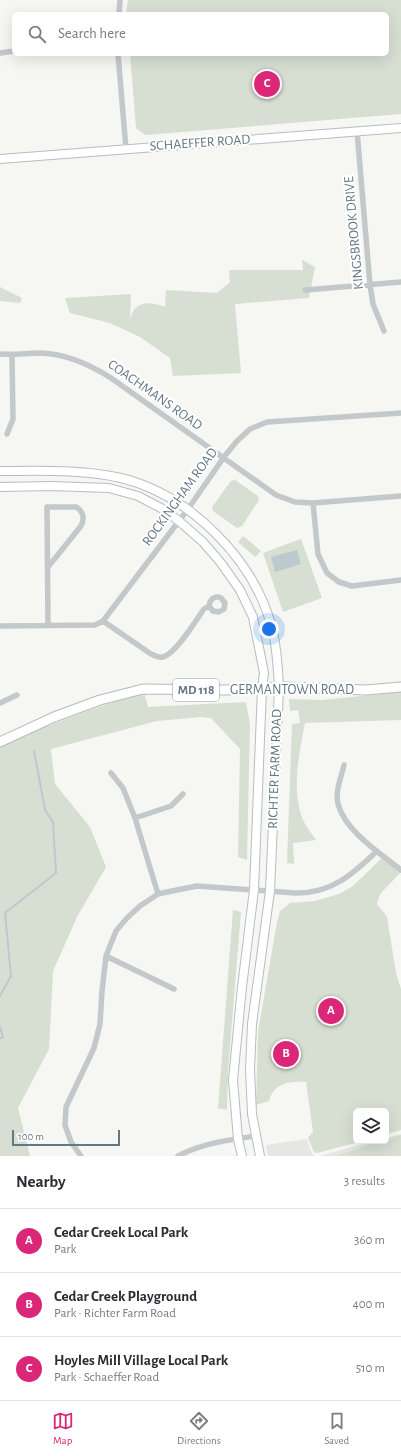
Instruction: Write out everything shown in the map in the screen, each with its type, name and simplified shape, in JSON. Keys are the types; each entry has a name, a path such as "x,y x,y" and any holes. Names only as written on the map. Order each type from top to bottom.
{"main road":[{"name":"SCHAEFFER ROAD","path":"0,160 401,128"},
{"name":"RICHTER FARM ROAD","path":"0,471 78,472 100,474 122,478 157,491 188,509 218,536 240,563 258,592 272,627 277,657 279,688 270,891 252,1024 250,1069 252,1114 260,1156"},
{"name":"RICHTER FARM ROAD","path":"0,487 51,486 109,488 138,496 161,508 179,521 203,542 240,590 253,617 264,673 262,688 254,890 242,987 234,1080 238,1139 242,1156"},
{"name":"GERMANTOWN ROAD","path":"0,742 54,717 120,694 143,690 226,690 279,688 366,690 401,687"}],"street":[{"path":"119,12 120,0"},
{"path":"0,53 12,51"},
{"path":"118,56 126,149"},
{"name":"KINGSBROOK DRIVE","path":"357,131 370,285 373,304 384,331"},
{"path":"305,290 401,282"},
{"name":"COACHMANS ROAD","path":"0,354 12,355 41,353 73,359 92,366 276,494 295,502 313,503 401,496"},
{"path":"7,434 13,420 12,355"},
{"name":"ROCKINGHAM ROAD","path":"103,620 188,509 236,441 250,429 267,422 401,413"},
{"path":"313,503 318,554 327,573 339,582 352,586 401,580"},
{"path":"48,567 82,526 82,512 76,507 47,507 48,626"},
{"path":"0,626 95,625 103,620 151,654 158,657 164,657 179,644 204,609 209,606"},
{"path":"0,703 17,695"},
{"path":"344,765 338,786 338,804 344,816 351,827 377,851 401,870"},
{"path":"111,774 123,788 135,818 158,894"},
{"path":"135,818 171,806 183,794"},
{"path":"81,1156 71,1142 65,1125 66,1108 94,1048 100,1024 106,956 116,931 123,922 140,906 158,894 196,886 305,893 325,888 347,878 377,851"},
{"path":"106,956 174,989"},
{"path":"178,1156 192,1148 216,1142 256,1136"}],"shaded area":[{"path":"128,0 401,0 401,114 145,135 136,128 130,56 389,56 389,12 126,12"},
{"path":"302,260 315,267 309,298 235,304 241,373 173,376 170,358 140,337 110,323 70,313 65,298 131,294 130,320 134,310 141,305 149,303 165,307 166,290 217,293 230,282 229,270 303,270"},
{"path":"0,287 22,298 20,303 0,301"},
{"path":"235,480 258,496 259,500 242,526 237,528 213,511 212,507 231,481"},
{"path":"243,536 261,551 255,557 238,542"},
{"path":"301,539 322,598 283,612 263,553"},
{"path":"297,550 301,564 275,572 271,557"},
{"path":"144,692 148,707 246,702 250,724 247,860 238,857 240,749 211,718 201,717 157,721 51,749 55,784 90,827 106,867 77,917 53,971 49,1049 18,1108 30,1156 0,1156 0,747 89,710"},
{"path":"401,692 401,720 305,723 298,760 298,800 300,813 305,824 316,840 293,843 294,864 287,863 292,724 300,723 298,710 290,711 289,699 322,700"},
{"path":"384,856 401,872 380,894 377,904 387,917 396,973 401,989 401,1130 389,1133 389,1108 353,1108 353,1144 317,1153 314,1152 308,1138 313,1132 306,1082 283,1084 274,1090 269,1101 256,1105 258,1032 280,911 290,903 315,901 339,894 353,886"},
{"path":"233,910 241,912 228,1071 227,1110 218,1108"},
{"path":"401,1134 401,1156 319,1156 363,1144 389,1144 389,1137"},
{"path":"401,1135 401,1156 335,1156 372,1144 389,1144 389,1138"},
{"path":"307,1139 312,1154 316,1156 268,1156 266,1145"}],"waterway":[{"path":"0,996 11,976 5,913 56,873 53,822 45,810 34,751"},
{"path":"0,1027 3,1037 0,1038"}],"place":[{"name":"Hoyles Mill Village Local Park","path":"267,84"},
{"name":"Cedar Creek Local Park","path":"331,1011"},
{"name":"Cedar Creek Playground","path":"286,1054"}]}
